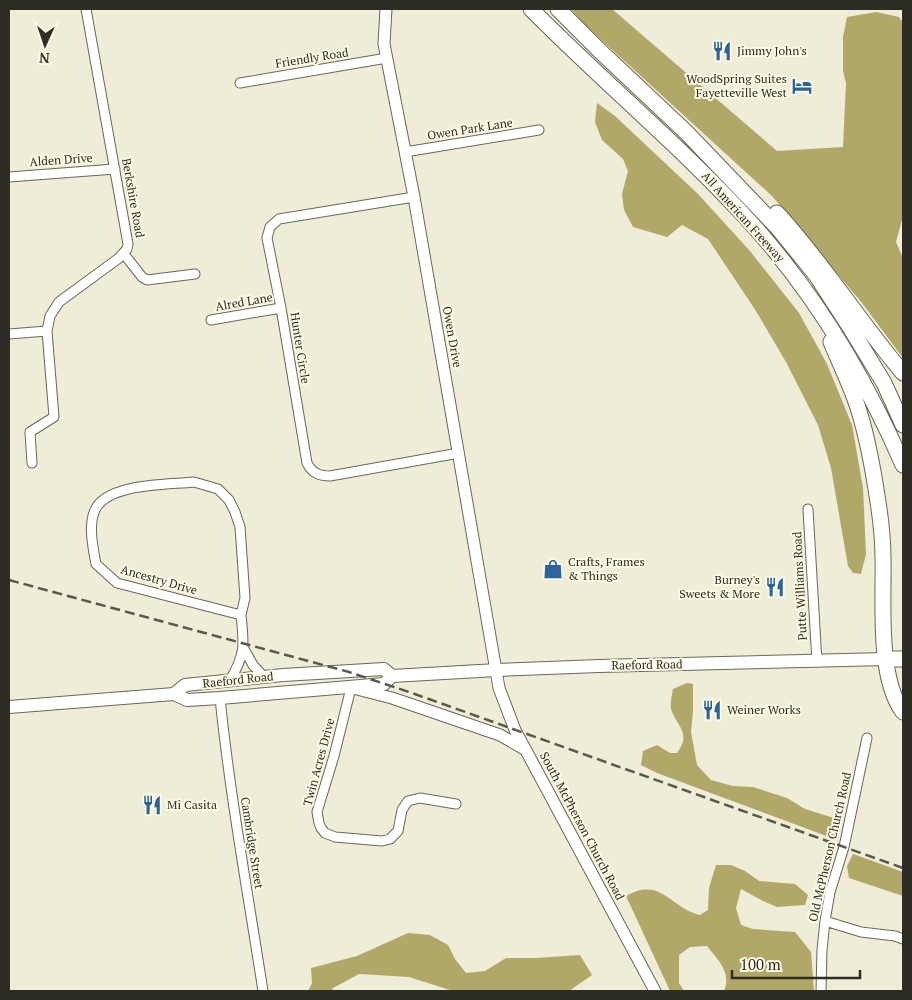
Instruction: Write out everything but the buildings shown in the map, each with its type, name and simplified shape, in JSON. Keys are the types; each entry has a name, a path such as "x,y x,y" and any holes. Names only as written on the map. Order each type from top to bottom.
{"highway":[{"name":"All American Freeway","path":"531,9 705,174 762,236 819,310 871,396 903,465"},
{"name":"All American Freeway","path":"558,9 687,133 778,228 816,275 884,383 903,425"},
{"path":"687,133 744,178 790,227 903,373"},
{"path":"819,310 855,400 872,460 883,557 883,638 892,689 903,712"},
{"name":"Raeford Road","path":"886,660 903,659"}],"main road":[{"name":"Owen Drive","path":"386,9 384,44 414,197 497,670"},
{"name":"Raeford Road","path":"9,707 174,694 187,700 220,698 384,684 392,676 497,670 886,660"},
{"name":"Raeford Road","path":"174,694 185,685 264,677 384,669 392,676"},
{"name":"South McPherson Church Road","path":"497,670 499,688 526,751 655,991"},
{"path":"351,688 392,698 491,732 526,751"}],"street":[{"name":"Berkshire Road","path":"32,463 30,432 54,417 48,331 50,316 59,302 124,254 127,249 128,238 86,9"},
{"name":"Friendly Road","path":"240,83 387,58"},
{"name":"Owen Park Lane","path":"405,152 539,130"},
{"name":"Alden Drive","path":"9,177 115,169"},
{"name":"Hunter Circle","path":"414,197 279,220 270,227 267,238 281,308 307,463 314,472 319,475 330,476 459,452"},
{"path":"124,254 142,277 147,280 195,274"},
{"name":"Alred Lane","path":"211,320 281,308"},
{"path":"9,334 48,331"},
{"name":"Ancestry Drive","path":"241,615 117,583 96,564 92,523 94,511 109,495 122,490 194,482 218,490 229,500 240,528 245,598 241,615 244,648 252,665 264,677"},
{"name":"Putte Williams Road","path":"808,508 817,662"},
{"name":"Ancestry Drive","path":"230,680 240,663 244,648"},
{"name":"Twin Acres Drive","path":"351,688 334,756 317,812 323,831 335,837 382,841 390,839 398,831 402,810 408,801 420,798 456,804"},
{"name":"Cambridge Street","path":"220,698 225,750 263,991"},
{"name":"Old McPherson Church Road","path":"821,991 822,950 830,892 844,847 867,738"},
{"path":"825,921 861,932 895,936 903,939"}],"shaded area":[{"path":"571,9 612,9 777,151 843,147 846,83 843,71 843,37 847,17 876,12 899,17 903,23 903,216 896,242 903,258 903,358 862,303 772,196 584,24"},
{"path":"597,103 615,116 698,194 750,251 799,313 827,364 852,425 863,488 866,554 861,574 853,573 848,566 831,468 818,425 786,362 756,311 708,239 682,225 667,237 633,227 624,210 622,194 628,171 623,159 602,140 595,122"},
{"path":"687,683 693,684 691,732 697,765 711,780 733,786 753,787 787,798 805,809 834,818 839,825 836,837 829,837 657,773 641,765 643,751 657,745 670,753 677,753 681,746 683,740 682,730 671,709 671,702 673,689"},
{"path":"853,854 903,872 903,896 849,878 847,866"},
{"path":"716,865 731,865 745,871 759,881 795,884 808,895 805,905 777,907 741,889 736,908 741,925 753,929 795,932 811,952 814,991 724,991 726,978 723,967 707,946 690,947 679,955 679,983 684,991 670,991 626,896 648,889 657,891 680,906 700,915 708,910 709,888"},
{"path":"408,933 430,935 448,945 455,959 466,973 485,971 506,958 580,955 592,975 569,991 453,991 409,977 359,974 333,988 332,991 308,991 312,983 311,968 357,956"}],"railway":[{"path":"9,580 349,672 903,868"}],"place":[{"name":"Jimmy John's","path":"722,51"},
{"name":"WoodSpring Suites Fayetteville West","path":"802,86"},
{"name":"Crafts, Frames & Things","path":"553,569"},
{"name":"Burney's Sweets & More","path":"775,587"},
{"name":"Weiner Works","path":"712,710"},
{"name":"Mi Casita","path":"152,805"}]}
